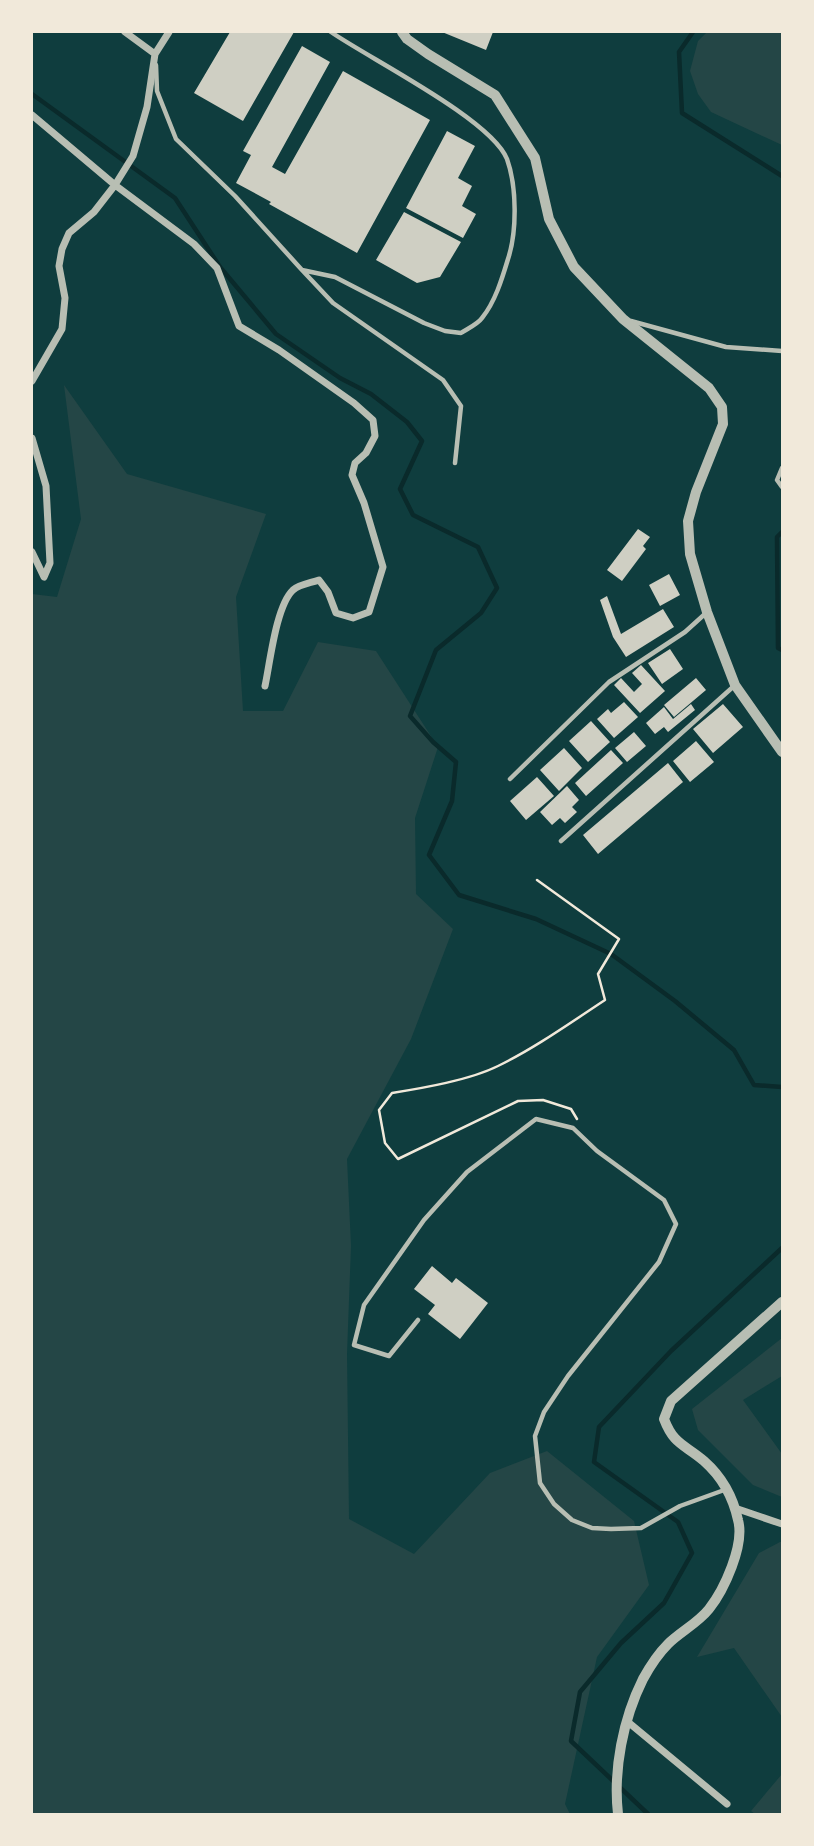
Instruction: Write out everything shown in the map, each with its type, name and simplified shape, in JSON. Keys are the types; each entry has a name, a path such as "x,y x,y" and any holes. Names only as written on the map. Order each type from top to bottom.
{"street":[{"path":"125,32 155,54"},
{"path":"32,381 62,329 65,298 59,266 69,233 94,212 133,156 147,107 155,54 169,32"},
{"path":"402,32 407,39 428,54 495,95 535,158 549,219 574,267 623,319 709,388 722,407 723,424 696,492 688,521 690,554 707,612 735,685 782,752"},
{"path":"32,115 115,185 194,244 217,268 239,326 279,350 354,403 373,420 375,436 366,453 355,463 352,475 364,503 383,567 375,600 369,612 353,618 336,613 328,592 319,580 299,586 291,592 281,613 265,686"},
{"path":"32,438 46,486 50,563 44,577 32,552"},
{"path":"618,1815 616,1792 620,1749 643,1679 666,1645 708,1611 728,1575 737,1547 739,1523 727,1489 705,1462 670,1436 664,1419 671,1401 782,1302"},
{"path":"734,1507 782,1524"},
{"path":"628,1722 727,1804"}],"lane":[{"path":"302,270 335,277 424,323 445,331 461,333 482,320 501,282 512,247 515,220 511,180 506,158 490,138 461,112 331,32"},
{"path":"155,54 156,91 176,139 235,196 333,303 443,380 461,407 455,463"},
{"path":"623,319 726,347 782,351"},
{"path":"782,468 777,480 782,487"},
{"path":"510,779 609,682 685,632 707,612"},
{"path":"561,841 735,685"},
{"path":"418,1320 389,1356 354,1345 364,1305 424,1220 467,1172 536,1119 573,1128 597,1151 664,1200 676,1224 659,1262 568,1377 544,1412 535,1436 540,1483 554,1504 572,1520 592,1528 641,1528 680,1506 727,1489"}],"path":[{"path":"537,880 619,939 598,974 604,1000 550,1037 496,1067 428,1087 392,1093 379,1110 385,1143 398,1159 518,1101 543,1100 570,1110 578,1121 573,1128"}],"shaded area":[{"path":"707,32 782,32 782,145 711,112 698,94 690,71 698,41"},
{"path":"64,385 127,474 266,514 236,597 243,711 283,711 318,642 376,651 438,747 415,818 416,894 453,929 411,1039 347,1159 351,1246 347,1354 349,1519 414,1554 490,1473 547,1451 634,1521 649,1585 597,1657 565,1804 570,1814 32,1814 32,594 57,597 81,519"},
{"path":"782,1338 782,1376 743,1400 782,1454 782,1497 753,1485 698,1430 692,1409"},
{"path":"780,1542 782,1717 734,1648 697,1657 759,1553"},
{"path":"782,1774 782,1814 755,1814 751,1811"}],"building":[{"path":"230,32 294,32 243,121 194,93"},
{"path":"442,32 493,32 486,50"},
{"path":"302,46 330,62 272,167 285,174 343,71 430,120 357,253 236,183 251,155 243,151"},
{"path":"447,131 475,146 458,178 472,186 462,206 476,214 463,238 406,208"},
{"path":"404,212 461,242 440,277 417,283 376,260"},
{"path":"638,529 650,537 643,546 646,549 622,581 607,570"},
{"path":"669,574 680,595 660,606 649,585"},
{"path":"607,596 621,634 663,609 674,627 626,657 613,637 600,600"},
{"path":"670,649 683,669 662,684 648,663"},
{"path":"641,665 665,691 640,713 614,685 621,678 634,692 642,684 632,673"},
{"path":"696,678 706,690 674,717 664,705"},
{"path":"624,702 638,717 614,738 597,719 608,709 611,713"},
{"path":"691,704 695,710 668,732 664,727 655,734 646,723 664,707 673,719"},
{"path":"723,704 743,727 713,753 693,729"},
{"path":"591,721 610,742 588,762 569,741"},
{"path":"634,732 646,746 627,762 615,748"},
{"path":"696,741 714,762 690,782 673,761"},
{"path":"564,748 582,768 559,791 540,770"},
{"path":"611,750 623,763 586,796 575,783"},
{"path":"668,763 683,782 598,854 583,835"},
{"path":"537,777 554,796 526,820 510,801"},
{"path":"567,786 579,800 572,807 577,812 565,823 560,818 552,825 540,812"},
{"path":"432,1266 452,1283 456,1278 488,1303 460,1339 428,1314 435,1305 414,1289"}],"waterway":[{"path":"693,32 679,52 682,113 782,176"},
{"path":"32,94 175,198 220,267 276,334 340,378 371,394 407,422 422,441 400,489 413,515 478,547 497,588 481,613 436,650 410,716 433,742 456,762 452,801 429,855 459,895 536,919 611,954 675,1001 734,1050 754,1085 782,1087"},
{"path":"782,532 777,537 778,648 782,650"},
{"path":"648,1814 571,1741 580,1692 621,1643 664,1603 692,1553 678,1522 594,1462 599,1427 671,1351 782,1248"}]}
